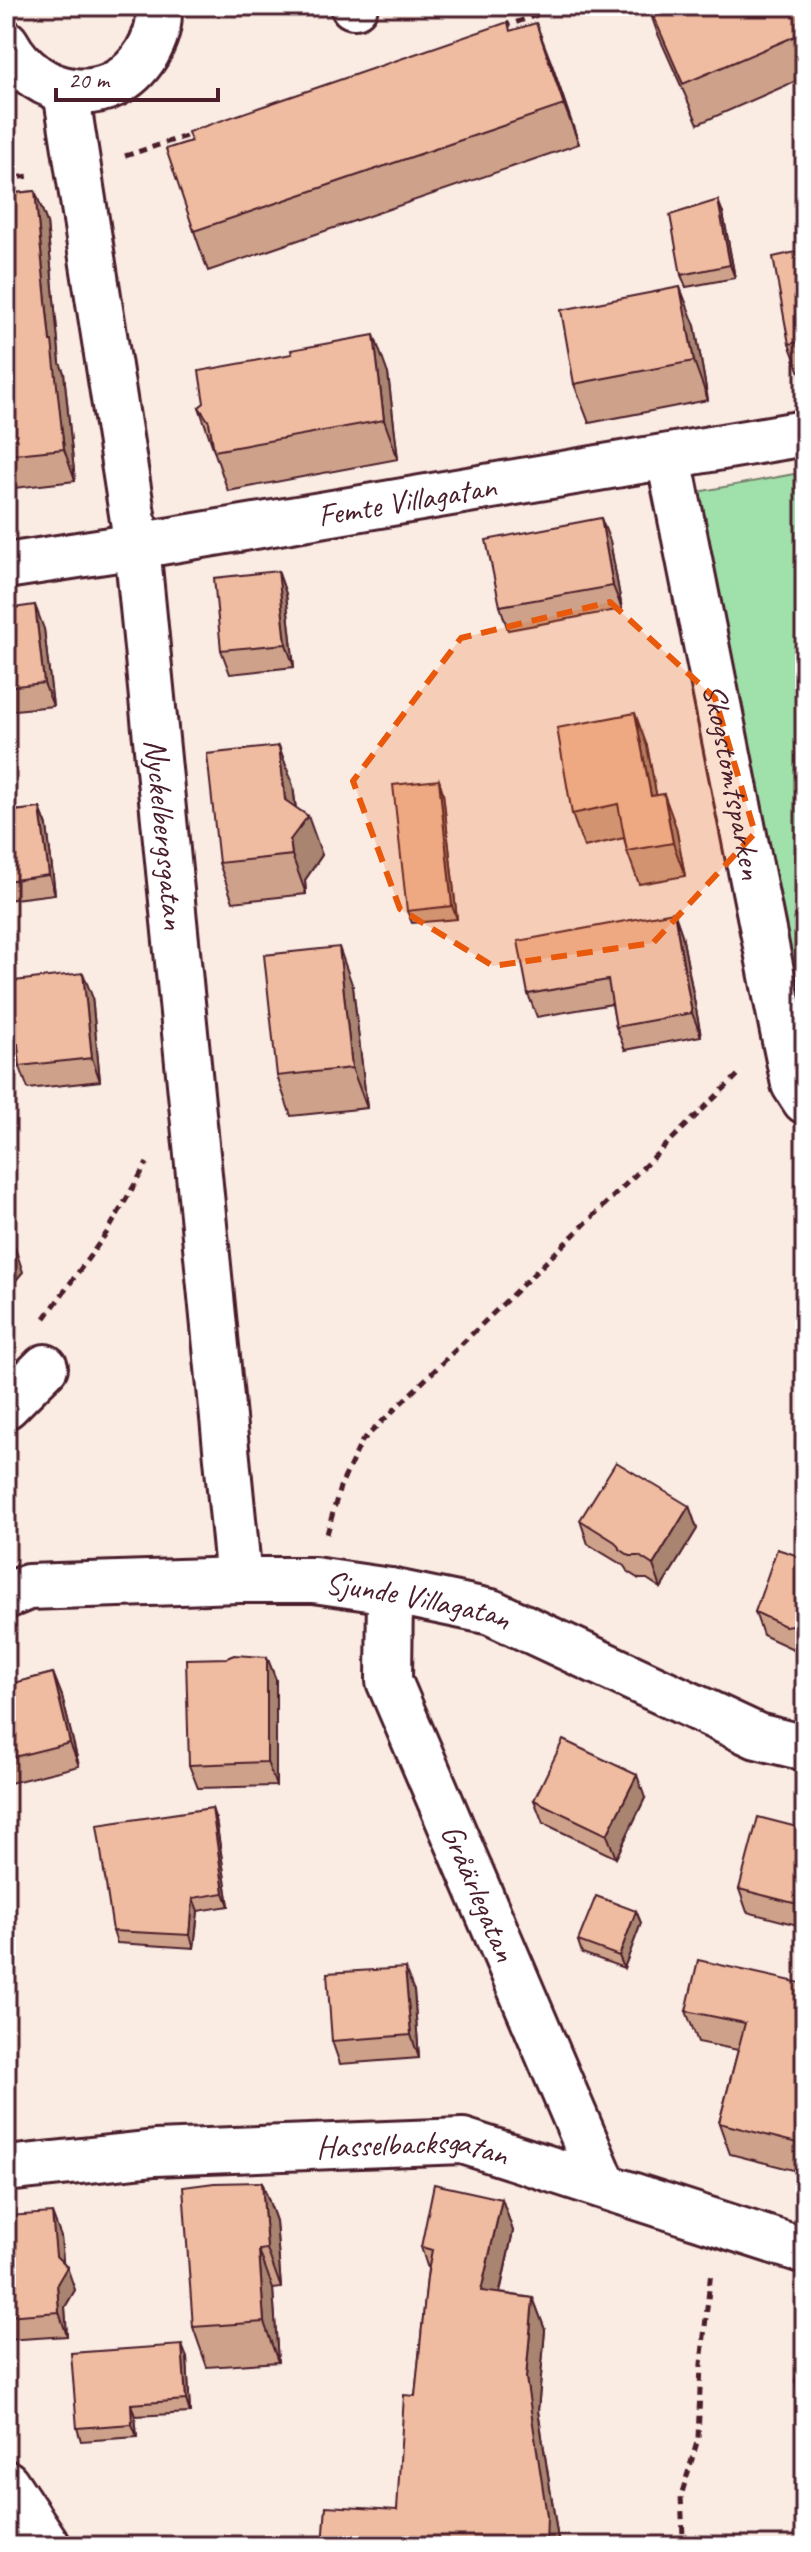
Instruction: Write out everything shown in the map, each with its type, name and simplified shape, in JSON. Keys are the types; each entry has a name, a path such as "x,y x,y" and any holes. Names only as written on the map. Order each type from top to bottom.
{"street":[{"path":"6,43 15,60 29,74 47,85 66,91 93,91 119,82 140,65 154,42 160,15 158,6"},
{"name":"Nyckelbergsgatan","path":"66,91 137,546 239,1580"},
{"name":"Femte Villagatan","path":"6,566 805,433"},
{"name":"Skogstomtsparken","path":"669,458 794,1084 805,1101"},
{"path":"6,1406 45,1367"},
{"name":"Sjunde Villagatan","path":"6,1596 28,1587 239,1580 314,1580 390,1591 491,1612 757,1736 805,1748"},
{"name":"Gråärlegatan","path":"390,1591 389,1681 604,2185"},
{"name":"Hasselbacksgatan","path":"6,2169 155,2153 463,2141 805,2251"},
{"path":"6,2483 48,2546"}],"path":[{"path":"491,31 563,6"},
{"path":"6,179 78,169 207,129"},
{"path":"314,1580 340,1487 362,1441 783,1031"},
{"path":"44,1319 108,1231 190,1094"},
{"path":"688,2546 683,2536 681,2496 698,2439 702,2349 719,2223"}],"highlighted area":[{"path":"610,602 715,698 755,833 653,943 493,966 400,909 353,781 461,638"}],"green space":[{"path":"805,472 805,1033 697,492"}],"building":[{"path":"649,6 805,6 805,32 683,84"},
{"path":"508,22 510,31 536,23 564,105 194,231 166,149 191,141 188,132"},
{"path":"35,191 64,449 6,455 6,194"},
{"path":"718,200 730,265 681,275 670,215"},
{"path":"805,250 805,341 789,344 773,257"},
{"path":"680,287 694,361 574,384 561,310"},
{"path":"374,335 384,420 214,451 209,422 199,407 204,403 199,371"},
{"path":"601,518 613,586 500,606 486,540"},
{"path":"278,571 286,644 221,650 214,578"},
{"path":"35,605 44,683 6,687 6,609"},
{"path":"635,713 651,796 664,794 673,843 627,851 618,804 572,814 557,728"},
{"path":"279,746 285,800 308,816 290,840 292,855 219,863 207,754"},
{"path":"439,780 452,906 407,911 393,785"},
{"path":"40,808 49,875 6,881 6,812"},
{"path":"674,912 692,1013 616,1027 608,980 528,994 518,941"},
{"path":"339,947 352,1068 277,1076 264,955"},
{"path":"83,973 92,1058 20,1066 18,1044 6,1045 6,982"},
{"path":"6,1241 15,1248 6,1259"},
{"path":"616,1462 689,1506 653,1565 639,1556 630,1556 615,1542 580,1520"},
{"path":"777,1549 805,1558 805,1629 785,1626 755,1612"},
{"path":"234,1655 267,1657 267,1762 189,1765 186,1659 228,1658"},
{"path":"53,1673 70,1743 6,1759 6,1685"},
{"path":"563,1740 637,1775 607,1835 534,1800"},
{"path":"212,1808 224,1893 193,1898 190,1935 113,1931 97,1825"},
{"path":"758,1817 805,1829 805,1906 739,1889"},
{"path":"596,1896 636,1911 619,1956 578,1941"},
{"path":"698,1960 805,1984 805,2145 719,2123 745,2023 686,2011"},
{"path":"405,1968 411,2035 332,2041 327,1973"},
{"path":"262,2182 267,2249 259,2250 264,2322 193,2327 183,2187"},
{"path":"434,2184 502,2199 481,2291 533,2298 526,2378 547,2516 546,2546 323,2546 326,2506 397,2510 404,2395 415,2396 432,2250 421,2247"},
{"path":"52,2213 56,2256 67,2267 57,2284 59,2312 6,2316 6,2214"},
{"path":"805,2344 805,2384 795,2381"},
{"path":"182,2345 186,2400 131,2404 132,2424 77,2428 71,2353"}]}
